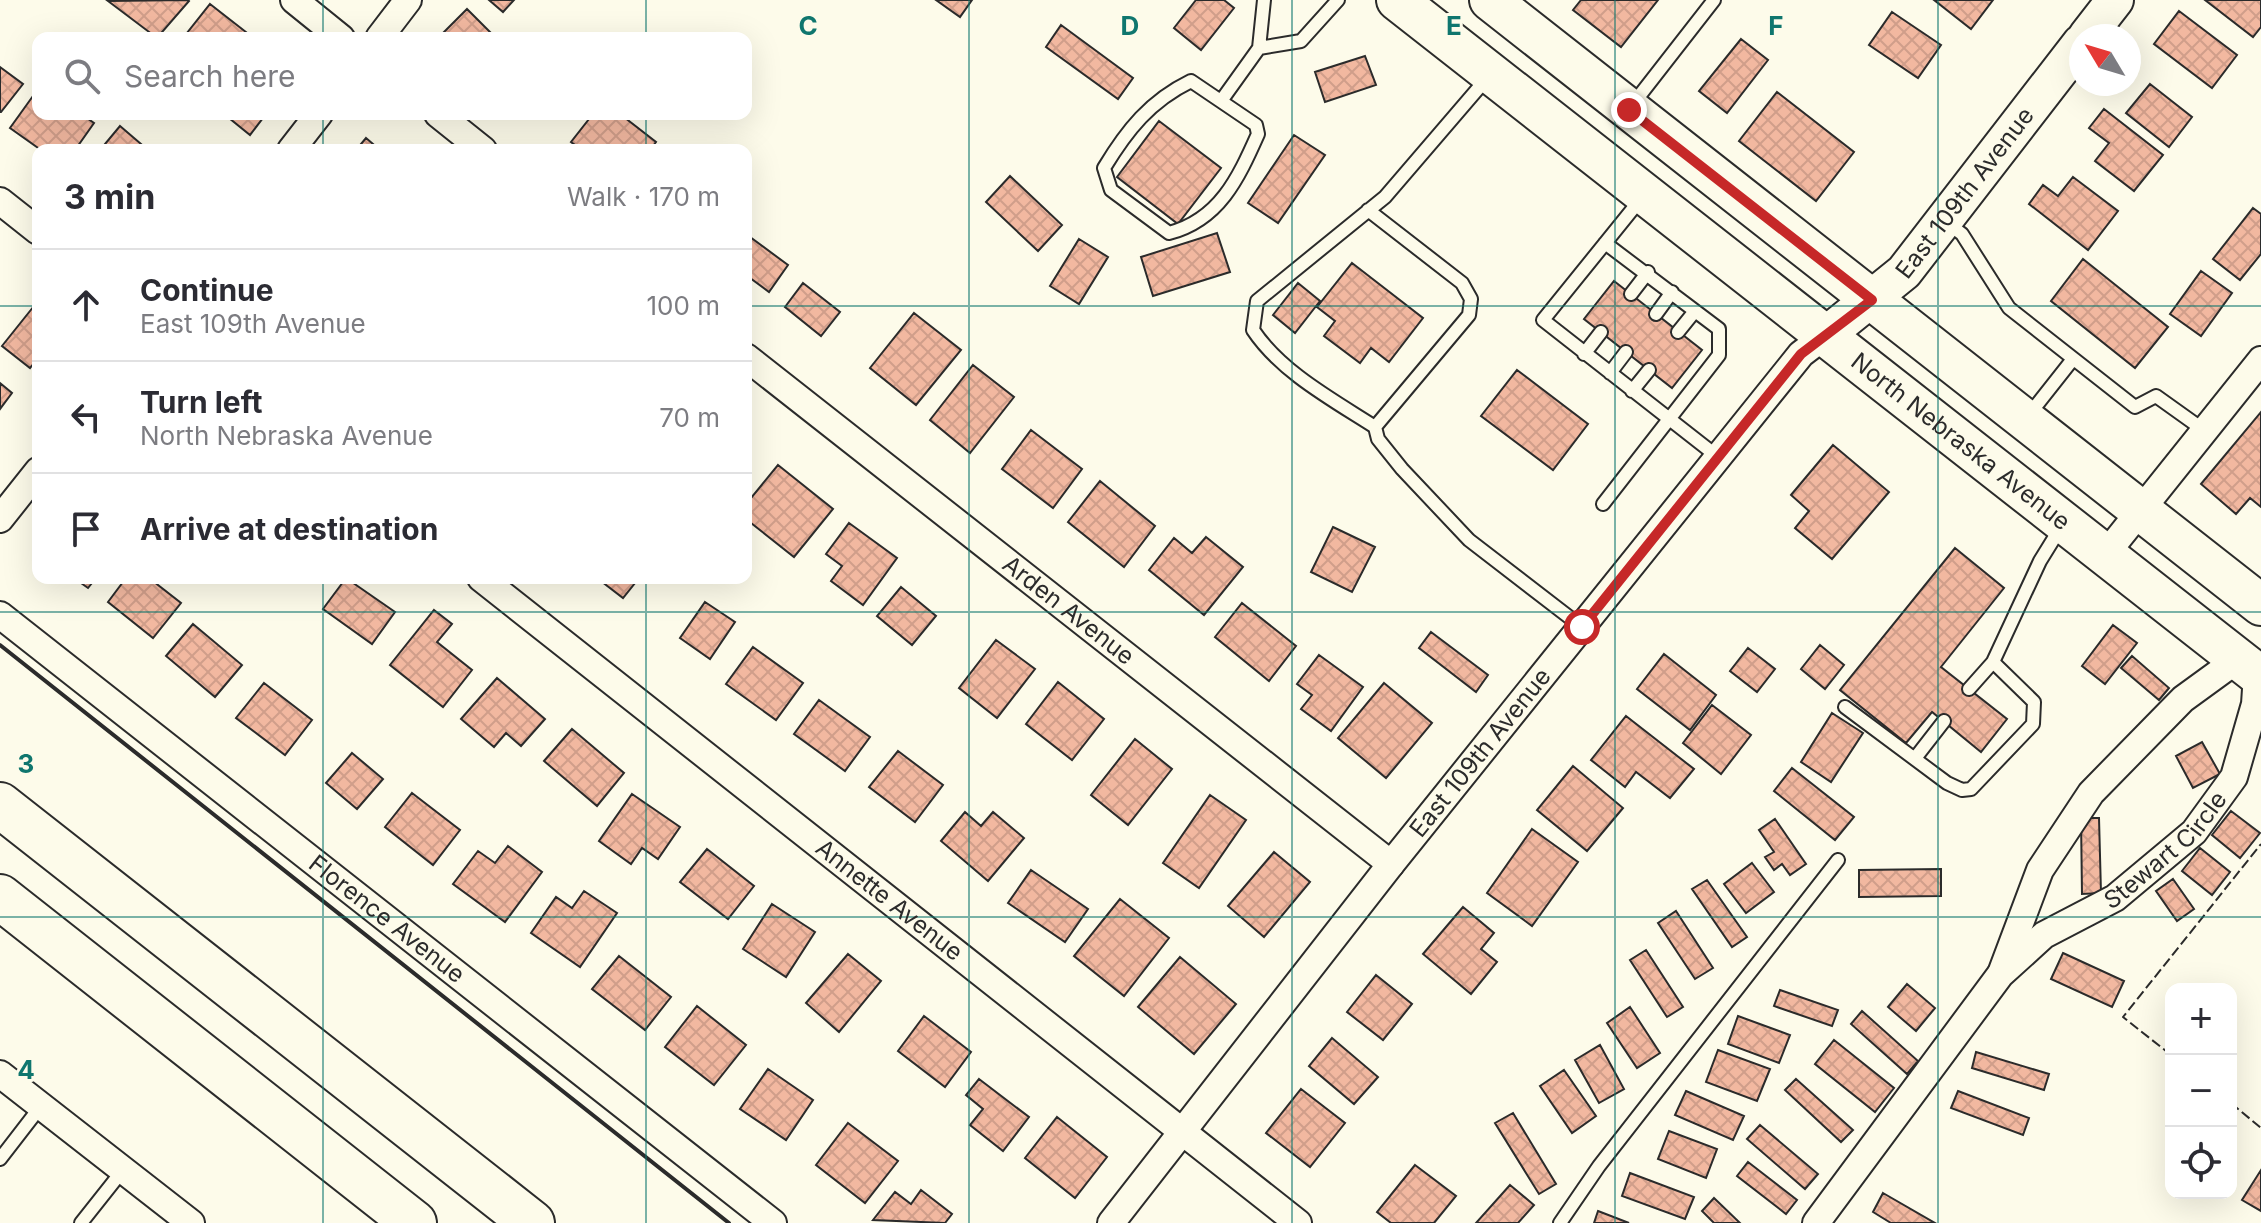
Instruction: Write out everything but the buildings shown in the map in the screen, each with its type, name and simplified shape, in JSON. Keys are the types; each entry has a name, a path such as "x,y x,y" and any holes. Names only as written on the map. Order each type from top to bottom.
{"highway":[{"path":"7,808 532,1223"},
{"path":"0,897 414,1223"}],"main road":[{"name":"North Nebraska Avenue","path":"1397,0 2252,670"},
{"path":"1451,43 1488,0 2261,605"}],"street":[{"path":"294,0 334,32"},
{"path":"384,32 408,0"},
{"path":"2096,24 2115,0"},
{"name":"East 109th Avenue","path":"1111,1223 1391,864 1801,354 1904,272 2069,59"},
{"path":"296,144 314,120"},
{"path":"446,120 476,144"},
{"path":"0,201 32,226"},
{"path":"2105,555 2261,360"},
{"name":"Arden Avenue","path":"752,362 1391,864"},
{"path":"0,519 32,479"},
{"name":"Annette Avenue","path":"489,584 1298,1223"},
{"name":"Florence Avenue","path":"0,615 773,1223"},
{"name":"Stewart Circle","path":"1816,1223 2000,975 2044,935 2115,898 2194,832 2234,777 2255,704 2252,670 2183,699 2091,793 2040,870 2000,975"},
{"path":"0,1074 191,1223"}],"lane":[{"path":"1221,101 1259,48 1264,0"},
{"path":"1259,48 1301,41 1338,0"},
{"path":"1629,110 1714,0"},
{"path":"1491,74 1385,197 1257,301 1253,330 1262,344 1312,386 1375,427 1378,439 1402,469 1469,540 1582,627"},
{"path":"1191,81 1221,101 1256,125 1258,134 1227,196 1201,221 1169,233 1111,190 1104,168 1130,126 1167,93 1191,81"},
{"path":"1645,194 1543,320 1718,457"},
{"path":"1368,210 1462,283 1471,299 1469,315 1375,427"},
{"path":"1944,220 1962,234 2009,308 2135,407 2156,396 2205,431"},
{"path":"1603,504 1719,355 1719,329 1648,272 1605,243"},
{"path":"1631,294 1648,272"},
{"path":"1656,314 1672,292"},
{"path":"1678,332 1695,311"},
{"path":"1584,354 1601,332"},
{"path":"1610,373 1626,352"},
{"path":"2025,420 2073,359"},
{"path":"1632,391 1649,370"},
{"path":"1969,689 1993,662 2040,561 2065,522"},
{"path":"1845,707 1947,783 1962,790 1971,789 2033,724 2034,702 1993,662"},
{"path":"1916,757 1944,721"},
{"path":"1560,1223 1617,1142 1838,860"},
{"path":"0,1159 41,1106"},
{"path":"81,1223 123,1170"}],"fence":[{"path":"2165,1050 2123,1017 2261,844"},
{"path":"2237,1108 2261,1128"}],"wall":[{"path":"0,645 729,1223"}],"route":[{"path":"1582,627 1801,354 1872,300 1629,110"}]}
